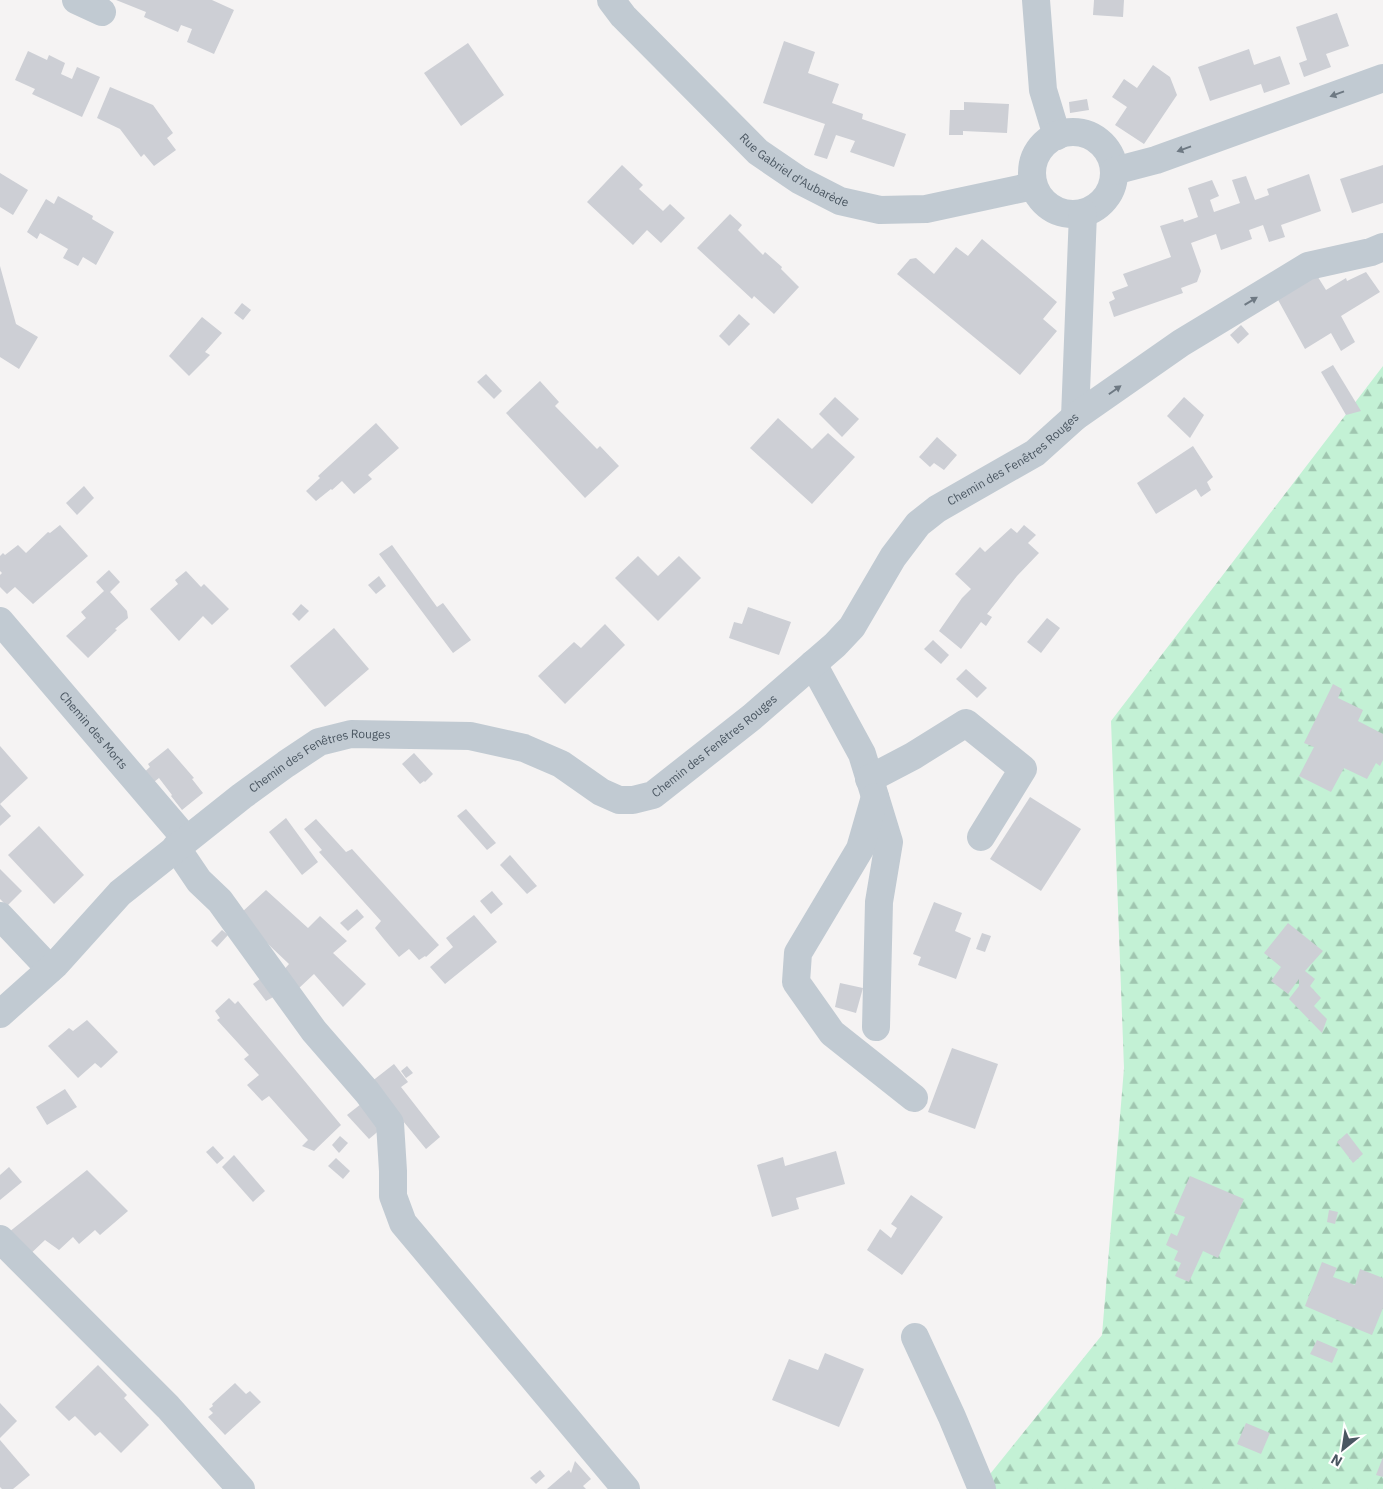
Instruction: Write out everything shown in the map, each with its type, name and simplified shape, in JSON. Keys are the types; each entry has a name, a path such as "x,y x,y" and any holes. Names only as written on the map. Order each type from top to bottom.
{"street":[{"path":"76,0 102,12"},
{"name":"Rue Gabriel d'Aubarède","path":"611,0 623,16 758,152 800,180 840,201 880,210 926,209 1033,186"},
{"path":"1036,0 1042,90 1058,136"},
{"path":"1114,171 1156,160 1383,78"},
{"path":"1075,132 1084,134 1097,140 1107,151 1114,171 1110,192 1100,204 1091,210 1077,214 1063,213 1042,201 1033,186 1032,168 1037,154 1041,148 1058,136 1075,132"},
{"path":"1075,418 1083,213"},
{"name":"Chemin des Fenêtres Rouges","path":"0,1014 50,969 120,893 181,843 286,764 319,742 351,734 470,736 524,748 561,764 600,792 619,800 634,800 653,795 752,717 835,645 852,626 893,557 918,524 937,509 1035,452 1075,418 1181,343 1308,266 1370,252 1383,247"},
{"name":"Chemin des Morts","path":"0,620 181,843 199,881 220,900 314,1031 367,1092 390,1123 393,1196 404,1223 626,1489"},
{"path":"812,664 862,754 889,842 879,902 876,1027"},
{"path":"914,1098 832,1033 796,982 798,953 860,849 872,788 913,756 966,723 1023,769 981,837"},
{"path":"0,916 50,969"},
{"path":"0,1240 168,1407 241,1489"},
{"path":"914,1337 952,1417 982,1489"}],"green space":[{"path":"1383,366 1383,1489 978,1489 1102,1335 1124,1068 1111,721"}],"building":[{"path":"116,0 212,0 234,10 214,54 187,42 192,29 181,25 178,32 144,17 146,12"},
{"path":"1094,0 1124,0 1123,17 1093,15"},
{"path":"1337,13 1349,46 1326,54 1331,67 1304,77 1299,63 1307,60 1296,27"},
{"path":"784,41 815,52 808,73 839,84 832,103 863,114 862,119 906,134 894,167 850,152 855,141 836,135 827,159 814,155 825,124 763,103"},
{"path":"468,43 504,95 461,126 424,73"},
{"path":"1249,49 1254,65 1280,56 1290,84 1264,93 1261,84 1210,101 1198,67"},
{"path":"28,51 47,60 49,55 65,63 61,74 72,79 77,67 100,77 82,117 32,94 35,89 15,80"},
{"path":"1153,65 1170,77 1177,95 1144,144 1115,125 1127,107 1112,97 1124,79 1137,88"},
{"path":"110,87 153,105 173,133 167,138 176,150 154,166 144,154 141,157 120,129 97,118"},
{"path":"1087,99 1089,110 1070,113 1069,102"},
{"path":"964,102 1009,104 1007,133 963,131 963,135 949,135 950,110 964,110"},
{"path":"622,165 643,185 639,189 663,211 670,204 685,218 661,243 647,230 633,245 587,202"},
{"path":"1383,165 1383,203 1352,213 1340,179"},
{"path":"0,173 28,190 13,215 0,207"},
{"path":"1309,174 1321,211 1281,225 1285,237 1269,242 1263,225 1249,230 1252,239 1221,250 1216,234 1191,243 1201,271 1197,282 1181,288 1183,293 1114,317 1109,302 1115,299 1112,292 1128,286 1123,274 1171,257 1160,226 1183,219 1184,222 1198,217 1188,188 1212,180 1219,196 1210,200 1214,212 1240,203 1232,180 1246,176 1255,200 1269,195 1267,189"},
{"path":"58,196 93,216 92,219 114,232 96,265 83,257 78,266 63,258 68,249 40,233 37,239 27,232 46,199 54,204"},
{"path":"730,214 742,225 738,230 763,255 765,252 782,267 781,269 799,287 774,314 754,296 752,299 697,248"},
{"path":"982,239 1057,302 1043,319 1057,331 1020,375 897,274 910,259 916,258 934,274 956,247 968,256"},
{"path":"0,266 16,324 38,337 19,369 0,357"},
{"path":"1366,272 1380,292 1341,316 1355,342 1341,351 1331,333 1305,349 1277,298 1316,274 1326,290 1346,278 1347,281"},
{"path":"242,303 251,310 243,320 234,313"},
{"path":"739,314 750,324 729,346 719,336"},
{"path":"202,317 222,333 205,352 210,355 189,376 169,356"},
{"path":"1241,325 1249,334 1238,344 1230,335"},
{"path":"1333,365 1361,411 1346,415 1321,372"},
{"path":"486,374 502,391 494,399 477,382"},
{"path":"540,381 559,402 555,406 597,449 600,446 619,466 585,498 506,413"},
{"path":"835,397 859,419 842,437 819,414"},
{"path":"1184,397 1204,415 1190,438 1167,416"},
{"path":"778,418 812,449 828,433 855,457 812,504 750,448"},
{"path":"376,423 399,448 368,475 372,479 354,494 342,481 316,501 306,491 320,478 318,476"},
{"path":"937,437 957,455 944,470 934,463 930,467 919,457"},
{"path":"1193,446 1213,477 1207,482 1211,490 1201,497 1196,489 1156,514 1137,483"},
{"path":"84,486 94,498 77,515 66,503"},
{"path":"60,525 88,556 33,604 15,587 7,594 0,587 0,575 2,573 0,571 0,556 3,553 5,555 18,545 26,553 48,532 50,533"},
{"path":"1024,525 1036,535 1028,543 1039,553 1017,576 987,614 992,617 986,626 981,622 961,649 939,631 962,598 971,589 955,574 980,547 985,552 1011,528 1017,533"},
{"path":"392,545 437,607 443,603 471,640 453,653 379,554"},
{"path":"638,556 658,576 679,556 701,578 658,621 615,578"},
{"path":"109,570 120,582 110,592 127,611 128,618 88,658 66,636 86,618 81,612 104,591 96,582"},
{"path":"186,571 201,587 204,584 229,609 212,625 203,616 179,641 150,609 178,584 175,580"},
{"path":"379,576 386,586 376,594 368,585"},
{"path":"301,604 309,611 299,621 292,614"},
{"path":"748,607 791,622 779,655 729,638 734,622 742,624"},
{"path":"1047,618 1060,628 1041,653 1027,642"},
{"path":"605,624 625,645 565,704 538,676 574,642 581,648"},
{"path":"334,628 369,669 325,707 290,666"},
{"path":"933,640 949,655 941,664 924,649"},
{"path":"966,669 987,688 977,698 956,679"},
{"path":"1333,684 1342,689 1338,698 1363,710 1358,721 1383,734 1383,760 1380,766 1376,763 1367,779 1344,768 1331,792 1299,776 1314,747 1304,743"},
{"path":"0,746 28,778 0,804"},
{"path":"168,748 194,778 192,779 203,793 182,810 159,778 150,785 141,775 150,767 148,764"},
{"path":"414,753 433,774 420,784 402,764"},
{"path":"1030,797 1081,829 1041,891 990,859"},
{"path":"0,804 11,816 0,826"},
{"path":"466,809 496,843 487,850 457,816"},
{"path":"286,818 318,862 302,875 269,832"},
{"path":"316,819 346,852 352,849 439,945 426,957 419,960 409,949 399,957 375,928 381,921 319,852 322,850 304,829"},
{"path":"39,826 84,875 54,904 8,855"},
{"path":"510,855 537,886 527,894 500,865"},
{"path":"0,869 22,891 7,906 0,899"},
{"path":"266,890 308,928 320,916 347,941 333,953 366,984 343,1007 314,974 298,989 281,973 289,964 250,927 242,912"},
{"path":"492,891 503,904 491,914 480,901"},
{"path":"934,902 962,913 955,931 971,938 956,979 918,965 921,957 913,954"},
{"path":"357,909 364,917 348,931 340,923"},
{"path":"474,915 497,942 445,984 430,967 453,947 446,938"},
{"path":"1288,923 1323,951 1305,971 1315,979 1310,986 1321,998 1314,1006 1327,1019 1322,1033 1289,999 1299,986 1299,979 1288,994 1271,981 1281,967 1264,953"},
{"path":"222,930 228,935 217,947 211,941"},
{"path":"982,933 991,936 985,952 976,949"},
{"path":"264,976 277,995 266,1001 253,984"},
{"path":"840,983 863,988 856,1013 835,1007"},
{"path":"229,998 235,1004 238,1001 341,1125 314,1151 302,1146 308,1140 269,1096 262,1101 247,1085 259,1075 244,1059 249,1055 217,1020 220,1018 215,1011"},
{"path":"87,1020 118,1052 101,1068 95,1063 78,1078 48,1046 69,1028 73,1031"},
{"path":"952,1048 998,1064 975,1129 928,1112"},
{"path":"394,1064 408,1082 401,1087 440,1137 426,1149 371,1082"},
{"path":"407,1066 413,1073 406,1078 401,1071"},
{"path":"65,1089 77,1107 47,1125 36,1107"},
{"path":"361,1104 382,1128 369,1139 347,1115"},
{"path":"1347,1133 1363,1154 1353,1163 1337,1142"},
{"path":"340,1136 348,1143 339,1153 332,1145"},
{"path":"213,1146 224,1158 217,1164 206,1152"},
{"path":"836,1151 845,1184 796,1198 799,1209 772,1217 757,1165 783,1157 785,1166"},
{"path":"234,1155 265,1191 253,1202 222,1167"},
{"path":"336,1158 350,1171 343,1179 328,1166"},
{"path":"9,1167 22,1182 0,1200 0,1175"},
{"path":"87,1170 128,1211 100,1235 95,1230 79,1244 73,1237 59,1250 45,1240 26,1258 4,1236"},
{"path":"1190,1176 1244,1199 1218,1258 1203,1251 1189,1282 1175,1276 1181,1263 1174,1260 1178,1251 1166,1245 1171,1233 1177,1236 1185,1217 1174,1213"},
{"path":"911,1195 943,1217 902,1275 867,1250 880,1229 891,1238 897,1228 891,1224"},
{"path":"1329,1210 1338,1212 1335,1224 1327,1222"},
{"path":"1322,1262 1337,1268 1333,1277 1355,1285 1360,1269 1383,1278 1383,1308 1372,1335 1305,1306"},
{"path":"1317,1340 1338,1349 1332,1363 1310,1354"},
{"path":"825,1353 864,1369 839,1427 772,1400 789,1359 818,1370"},
{"path":"98,1365 127,1395 124,1398 149,1425 121,1453 100,1432 95,1436 75,1416 69,1421 55,1407"},
{"path":"235,1383 246,1394 250,1391 261,1402 225,1435 208,1417 213,1413 209,1409"},
{"path":"0,1403 17,1421 0,1438"},
{"path":"1246,1423 1270,1433 1261,1454 1237,1444"},
{"path":"0,1440 30,1475 13,1489 2,1489 0,1487"},
{"path":"1383,1457 1383,1477 1376,1475"},
{"path":"575,1461 591,1479 583,1486 586,1489 547,1489 569,1470 571,1473"},
{"path":"540,1470 545,1476 536,1484 530,1478"}]}
